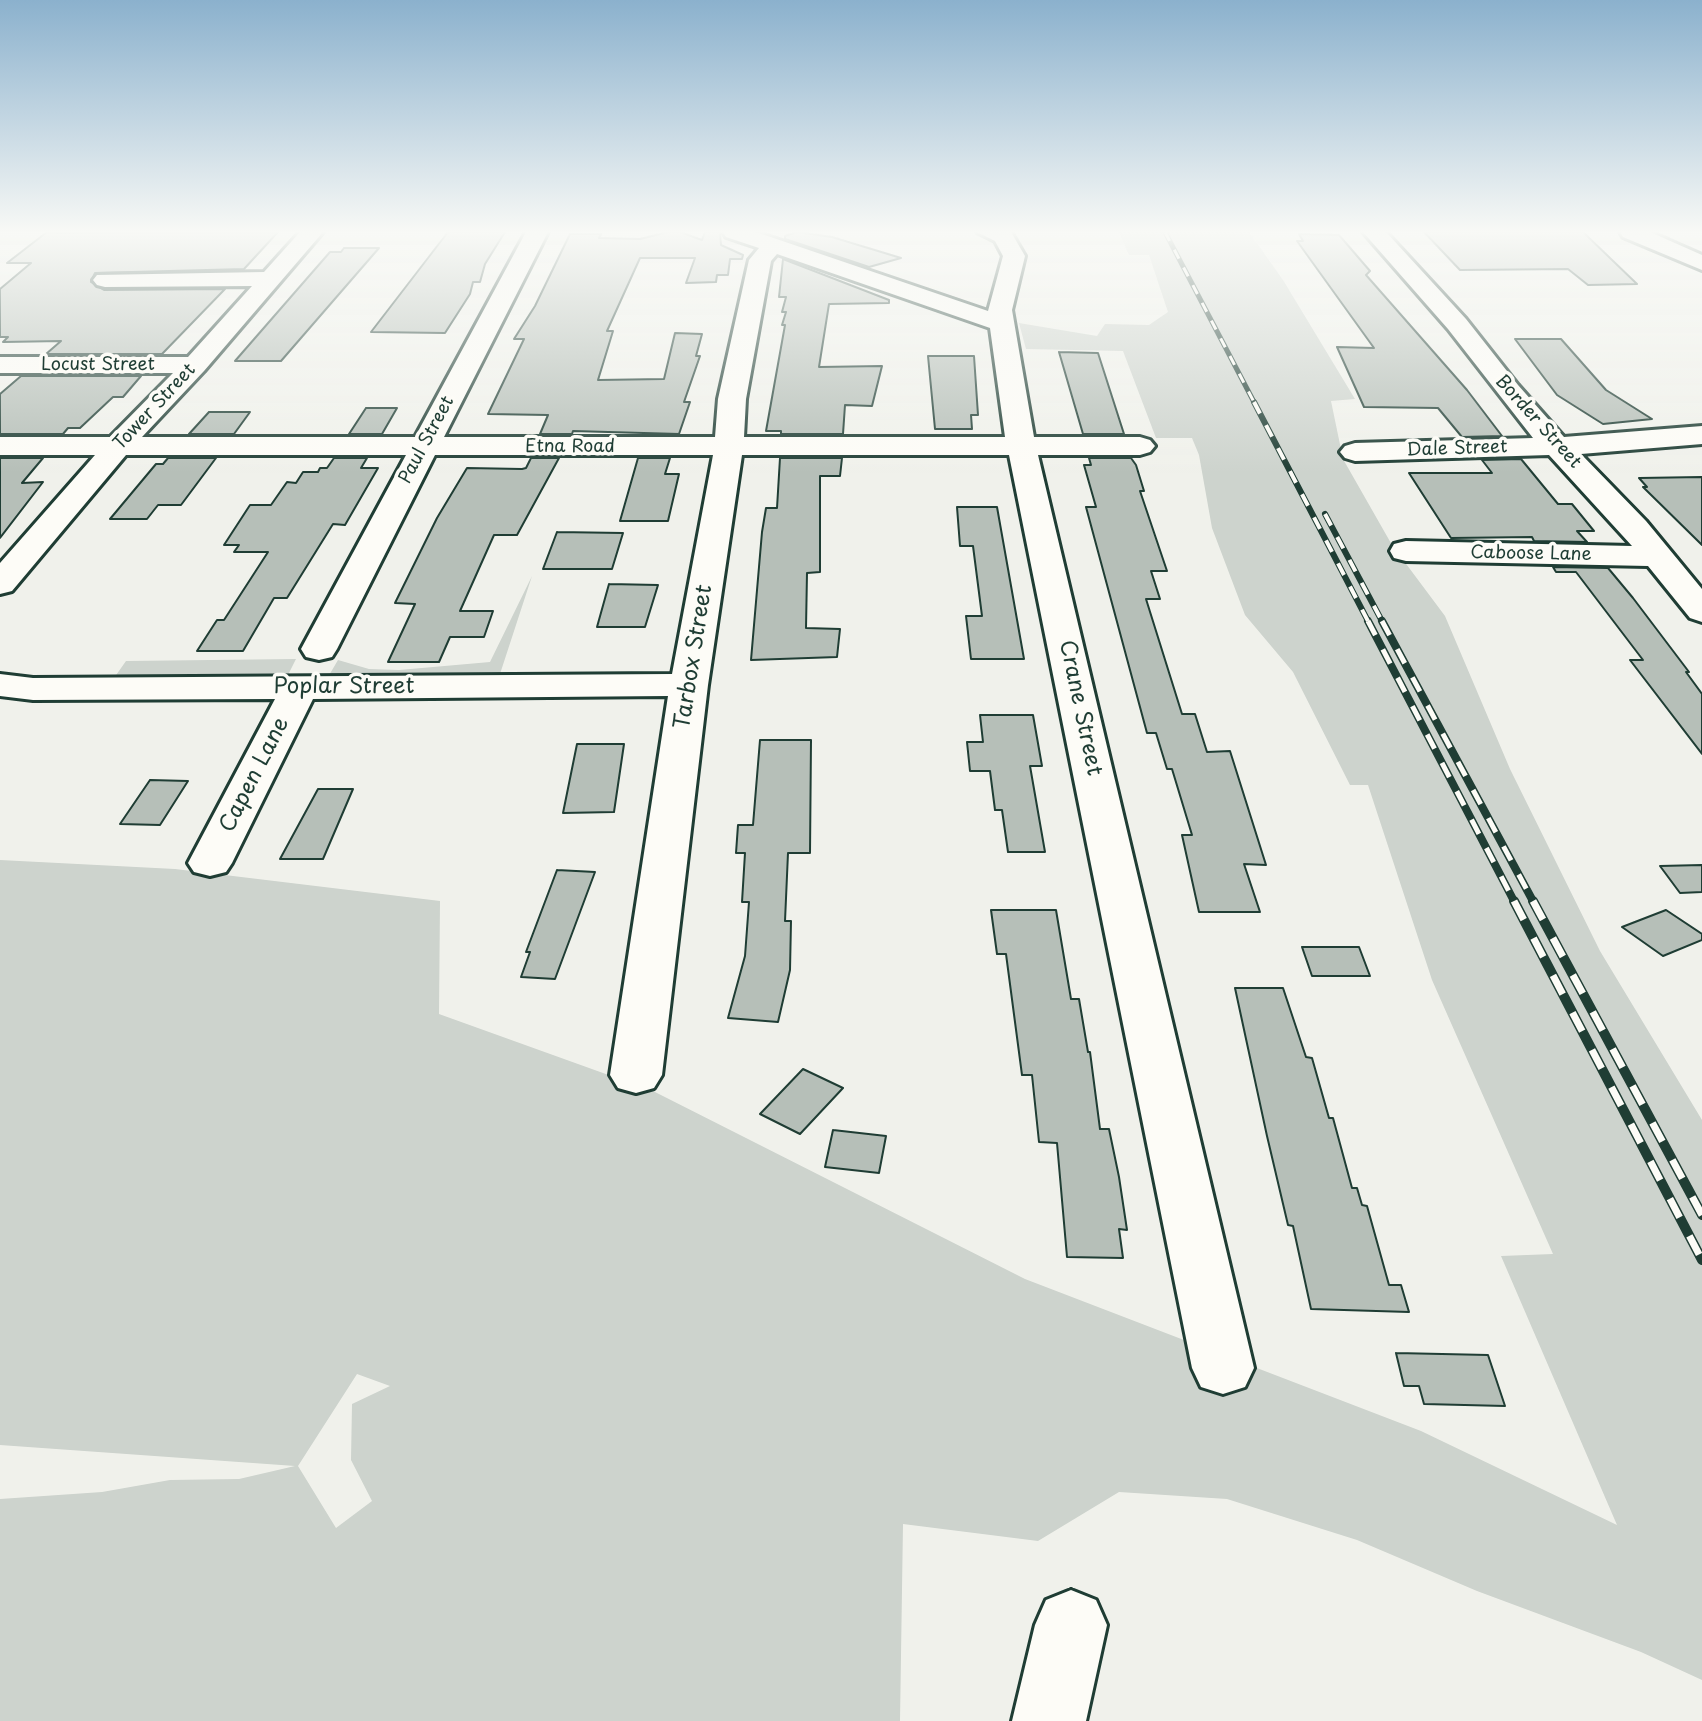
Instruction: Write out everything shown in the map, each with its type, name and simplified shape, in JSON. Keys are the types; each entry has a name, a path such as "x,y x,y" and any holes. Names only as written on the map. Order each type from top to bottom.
{"street":[{"name":"Tower Street","path":"0,584 118,446 241,312"},
{"name":"Paul Street","path":"319,649 494,312"},
{"name":"Tarbox Street","path":"636,1075 689,685 729,445 732,399 749,312"},
{"path":"968,312 1002,324"},
{"name":"Crane Street","path":"1000,312 1022,447 1223,1368"},
{"name":"Border Street","path":"1446,312 1508,391 1613,503 1702,611"},
{"name":"Locust Street","path":"0,365 195,365"},
{"name":"Dale Street","path":"1355,452 1557,446 1702,435"},
{"name":"Etna Road","path":"0,446 1140,446"},
{"name":"Caboose Lane","path":"1406,551 1656,556"},
{"name":"Poplar Street","path":"0,685 33,689 689,685"},
{"name":"Capen Lane","path":"210,863 300,687"},
{"path":"1049,1721 1071,1625"}],"shaded area":[{"path":"1168,312 1303,312 1355,399 1331,401 1343,459 1392,545 1445,616 1510,769 1600,951 1702,1120 1702,1680 1641,1652 1477,1591 1357,1540 1227,1499 1119,1492 1038,1541 903,1524 900,1721 0,1721 0,1499 102,1492 170,1480 239,1479 295,1466 0,1445 0,860 175,869 440,901 439,1014 653,1091 1025,1279 1421,1431 1617,1525 1501,1256 1553,1254 1432,980 1368,785 1350,785 1293,672 1245,615 1212,528 1199,455 1192,438 1156,438 1123,351 1026,349 1019,323 1097,336 1105,324 1149,325","holes":["357,1374 390,1386 352,1404 351,1460 372,1501 336,1528 298,1466"]},
{"path":"532,576 499,677 328,677 338,660 369,669 399,670 490,662"},
{"path":"296,659 287,677 114,678 126,661"}],"building":[{"path":"0,312 202,312 162,354 46,354 61,341 3,342 8,337 0,337"},
{"path":"277,312 323,312 281,361 235,361"},
{"path":"386,312 458,312 445,333 371,332"},
{"path":"531,312 615,312 607,331 613,331 598,380 664,379 675,333 702,334 696,356 700,356 684,402 690,402 679,434 573,431 572,434 540,434 548,415 488,414 524,339 514,339"},
{"path":"786,312 828,312 819,367 882,366 872,406 845,405 843,434 781,434 781,431 766,431 785,325 782,325"},
{"path":"1348,312 1399,312 1467,390 1502,436 1462,437 1438,408 1364,407 1337,347 1374,348"},
{"path":"1515,339 1561,339 1606,390 1652,419 1603,424 1557,395"},
{"path":"1059,352 1098,353 1124,434 1083,434"},
{"path":"928,356 974,356 978,415 971,415 972,429 935,429"},
{"path":"21,376 141,376 123,397 113,397 80,428 68,428 63,434 0,434 0,394"},
{"path":"366,408 397,408 382,434 349,434"},
{"path":"209,412 250,412 234,434 189,434"},
{"path":"0,458 43,458 22,483 43,482 0,538"},
{"path":"168,458 216,458 181,505 158,505 147,519 110,519 156,464 163,464"},
{"path":"334,458 367,458 361,468 378,468 345,525 333,524 287,598 274,598 243,651 197,651 217,620 224,620 268,552 234,552 239,545 224,545 250,505 271,505 287,482 296,483 303,472 318,472 320,468 327,468"},
{"path":"531,458 559,458 517,535 494,535 460,611 493,611 484,637 450,637 439,662 388,662 415,604 395,603 437,518 467,468 522,469 526,468"},
{"path":"638,458 670,458 665,474 679,474 668,521 620,521"},
{"path":"780,458 842,458 840,476 820,476 820,572 807,573 806,628 840,629 837,657 751,660 762,532 766,508 777,508"},
{"path":"1089,458 1131,458 1136,465 1144,491 1140,491 1167,571 1151,571 1160,599 1146,599 1182,714 1195,714 1207,752 1230,751 1266,865 1244,864 1260,912 1199,912 1182,835 1192,835 1172,769 1167,769 1156,733 1147,733 1086,507 1096,507 1084,465 1091,465"},
{"path":"1521,459 1558,504 1572,504 1594,531 1577,531 1587,542 1534,541 1532,537 1451,538 1409,473 1492,473 1482,460"},
{"path":"1702,477 1702,545 1643,487 1647,487 1639,478"},
{"path":"957,507 997,507 1024,659 971,659 966,616 982,616 973,546 960,546"},
{"path":"557,532 623,533 612,569 543,569"},
{"path":"1553,567 1608,568 1633,598 1702,694 1702,754 1630,660 1643,660 1576,572 1556,572"},
{"path":"609,584 658,585 645,627 597,627"},
{"path":"980,715 1033,715 1042,766 1030,766 1045,852 1008,852 1002,810 995,810 990,771 970,771 967,742 983,742"},
{"path":"760,740 811,740 810,853 788,853 785,921 791,921 790,970 778,1022 728,1018 745,956 749,902 742,902 745,853 736,853 738,825 753,825"},
{"path":"577,744 624,744 614,812 563,813"},
{"path":"150,780 188,781 160,825 120,824"},
{"path":"318,789 353,789 323,859 280,859"},
{"path":"1702,865 1702,892 1680,893 1660,866"},
{"path":"557,870 595,872 555,979 521,977 530,952 526,952"},
{"path":"991,910 1056,910 1071,999 1079,999 1090,1052 1100,1129 1109,1129 1119,1177 1127,1230 1119,1229 1123,1258 1067,1257 1057,1143 1039,1142 1032,1075 1022,1075 1006,954 997,954"},
{"path":"1666,910 1702,934 1702,940 1663,956 1622,927"},
{"path":"1302,947 1359,947 1370,976 1312,976"},
{"path":"1235,988 1283,988 1306,1057 1312,1058 1329,1118 1333,1118 1352,1188 1357,1188 1362,1205 1367,1206 1389,1285 1401,1285 1409,1312 1311,1309 1293,1226 1288,1225"},
{"path":"803,1069 843,1088 800,1134 760,1114"},
{"path":"833,1130 886,1136 879,1173 825,1167"},
{"path":"1396,1353 1488,1355 1505,1406 1424,1404 1419,1386 1404,1386"}],"railway":[{"path":"1207,312 1255,404"},
{"path":"1254,402 1369,623"},
{"path":"1325,514 1383,623"},
{"path":"1368,621 1515,903"},
{"path":"1382,621 1534,903"},
{"path":"1514,901 1702,1260"},
{"path":"1533,901 1702,1215"}]}
